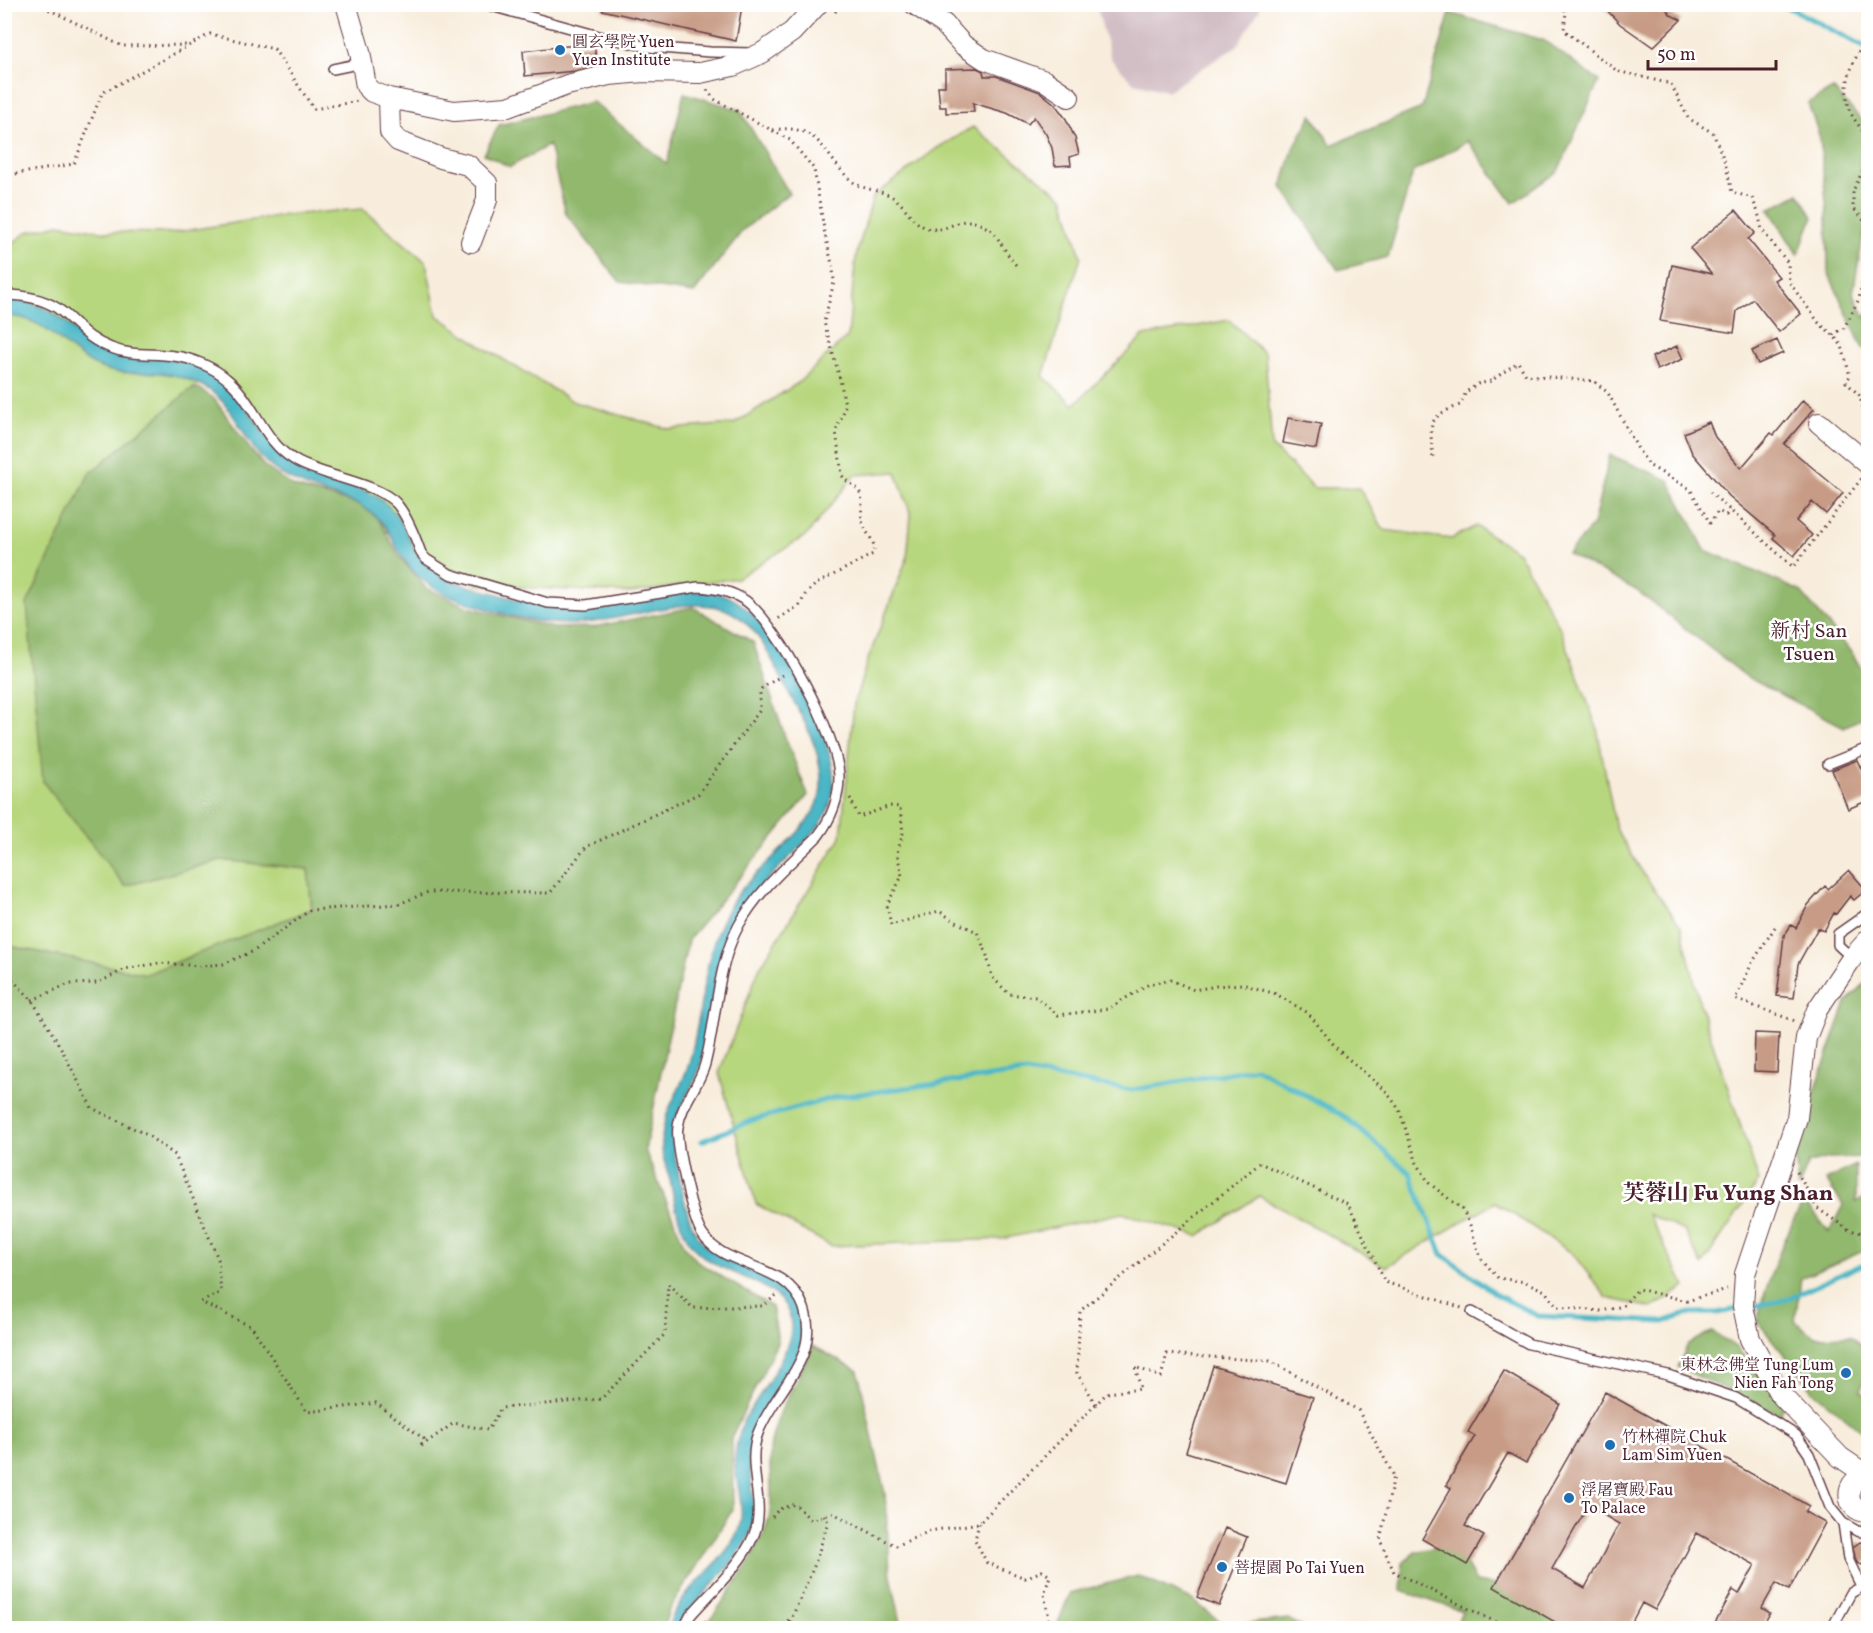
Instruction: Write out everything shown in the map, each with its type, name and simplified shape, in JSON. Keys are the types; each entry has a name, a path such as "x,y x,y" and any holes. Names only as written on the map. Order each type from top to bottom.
{"street":[{"path":"346,4 366,86 372,92 389,98 454,111 508,107 567,85 609,75 642,72 700,73 733,66 762,53 792,32 818,4"},
{"path":"914,4 944,24 963,45 984,59 1045,81 1069,97"},
{"path":"389,98 390,132 398,141 441,158 468,165 487,183 487,200 471,242"},
{"path":"1819,423 1869,464"},
{"path":"1867,1517 1852,1506 1848,1494 1857,1479 1869,1476 1840,1457 1779,1393 1750,1340 1743,1306 1744,1279 1797,1118 1806,1038 1817,1010 1852,958 1869,940"}],"lane":[{"path":"484,4 648,47 762,53"},
{"path":"333,69 362,63"},
{"path":"4,295 31,297 51,305 87,335 111,349 187,358 210,368 242,393 274,442 292,459 310,468 370,488 397,504 426,559 450,574 548,603 586,605 698,586 726,591 742,599 768,624 810,693 823,721 839,774 838,793 827,825 756,897 737,927 726,957 705,1064 697,1087 683,1110 677,1137 696,1221 702,1234 717,1249 772,1274 790,1285 798,1293 804,1309 809,1337 801,1360 763,1423 754,1444 758,1507 757,1526 753,1537 744,1554 690,1616 684,1629"},
{"path":"1828,764 1869,748"},
{"path":"1852,958 1838,945 1838,934 1869,913"},
{"path":"1472,1312 1529,1344 1668,1375 1736,1398 1796,1435 1809,1455 1830,1507 1843,1523 1857,1531 1869,1533"},
{"path":"1832,1629 1851,1593 1865,1585 1848,1559 1843,1523"}],"path":[{"path":"38,4 122,46 191,45"},
{"path":"1562,4 1566,12 1564,30 1617,71 1671,84 1688,118 1713,133 1725,162 1732,192 1752,198 1762,230 1788,263 1789,282 1819,323 1842,346 1850,376 1846,382 1859,394 1869,422"},
{"path":"4,176 74,164 102,93 210,34 274,50 314,109 360,101"},
{"path":"1869,36 1854,58 1846,91 1852,114 1869,142"},
{"path":"705,85 714,99 790,140 814,170 833,268 834,282 824,322 845,405 836,431 842,475 844,480 860,492 862,523 874,542 873,554 816,584 805,594 800,605 768,624"},
{"path":"771,130 788,127 817,139 853,183 895,199 921,225 930,229 968,220 992,230 1007,256 1019,268"},
{"path":"1869,160 1853,191 1853,208 1869,225"},
{"path":"1833,335 1844,328 1859,299 1869,254"},
{"path":"1433,457 1431,428 1434,418 1439,413 1460,405 1466,392 1478,384 1491,381 1518,362 1526,375 1594,381 1608,393 1638,451 1650,466 1690,489 1710,523 1718,511 1726,514 1730,510"},
{"path":"1710,492 1793,567 1869,470"},
{"path":"32,1000 69,984 99,983 125,969 159,963 201,966 224,964 254,951 310,910 399,904 428,892 549,893 586,847 698,794 760,710 762,688 796,668"},
{"path":"839,774 859,817 890,806 900,807 903,833 897,853 902,876 887,905 891,925 939,911 977,932 993,977 1008,994 1036,998 1058,1015 1108,1010 1149,984 1171,980 1194,990 1242,984 1276,994 1308,1013 1338,1050 1385,1090 1399,1109 1417,1163 1429,1183 1463,1210 1480,1257 1498,1278 1526,1282 1545,1291 1557,1307 1602,1311 1623,1306 1638,1289 1687,1301 1744,1279"},
{"path":"1775,927 1752,963 1736,999 1811,1026"},
{"path":"4,971 32,1000 61,1048 92,1108 147,1135 175,1155 219,1259 222,1292 201,1302 252,1327 307,1412 376,1403 424,1439 420,1448 454,1423 488,1430 501,1408 601,1399 665,1334 668,1284 693,1308 763,1306 790,1285"},
{"path":"1096,1404 1077,1373 1080,1311 1260,1163 1348,1204 1385,1282 1472,1312"},
{"path":"1793,1182 1797,1171 1817,1208 1849,1230 1869,1234"},
{"path":"1051,1629 1044,1594 1050,1576 1041,1571 1025,1578 987,1563 975,1540 979,1523 1107,1393 1142,1389 1135,1366 1161,1377 1167,1354 1270,1361 1358,1410 1394,1476 1380,1540 1394,1572 1508,1629"},
{"path":"765,1521 771,1519 779,1509 795,1504 811,1520 833,1513 896,1546 930,1531 979,1523"},
{"path":"790,1622 825,1533 828,1522 825,1515"},
{"path":"700,1618 710,1626 726,1629 731,1626 735,1629"},
{"path":"778,1629 792,1618"}],"shaded area":[{"path":"1099,4 1257,4 1260,9 1237,46 1167,91 1134,83 1111,59 1097,8"}],"green space":[{"path":"1450,13 1543,40 1599,81 1558,171 1513,203 1468,141 1413,172 1388,257 1338,270 1282,187 1293,149 1312,115 1331,145 1422,108"},
{"path":"1833,89 1868,127 1868,138 1859,162 1868,176 1868,208 1853,293 1865,317 1868,314 1868,351 1863,349 1828,272 1827,212 1820,138 1808,103"},
{"path":"684,93 740,110 789,193 743,230 694,293 620,282 566,214 549,145 510,167 484,154 499,125 593,102 667,164"},
{"path":"973,127 1063,197 1081,257 1043,376 1074,405 1144,336 1229,320 1265,354 1272,447 1314,488 1359,488 1384,530 1451,539 1476,526 1518,552 1561,630 1597,728 1616,829 1644,875 1681,926 1701,1008 1759,1181 1702,1265 1684,1231 1648,1214 1685,1287 1652,1308 1607,1298 1572,1253 1495,1202 1386,1267 1259,1196 1198,1236 1122,1213 1002,1239 831,1246 756,1204 719,1073 759,969 841,837 854,704 867,662 907,558 911,515 896,472 855,475 807,535 737,578 631,593 478,585 386,531 276,451 209,375 89,474 125,886 221,860 308,869 312,909 146,974 4,945 4,250 27,232 59,224 107,232 171,233 284,215 363,209 426,262 437,315 486,349 574,402 669,429 734,424 798,383 848,336 856,256 873,197 937,148"},
{"path":"1799,193 1813,217 1798,255 1769,209"},
{"path":"199,388 215,400 264,466 294,487 365,506 375,513 399,556 426,588 468,607 554,628 594,627 693,607 753,642 785,737 808,795 688,940 645,1150 685,1247 699,1263 772,1307 778,1341 732,1436 733,1509 669,1610 663,1628 5,1628 4,945 146,974 312,909 308,869 221,860 125,886 43,782 27,604 89,474 190,390"},
{"path":"1610,455 1669,480 1705,550 1800,591 1852,653 1868,680 1868,715 1844,727 1747,677 1636,590 1568,554 1593,525"},
{"path":"1868,980 1868,1157 1829,1158 1809,1163 1798,1188 1795,1153 1807,1113 1846,1003"},
{"path":"1856,1165 1856,1202 1868,1196 1868,1251 1801,1278 1795,1321 1815,1337 1851,1336 1868,1352 1868,1363 1861,1391 1868,1398 1868,1436 1815,1393 1757,1321 1777,1259 1804,1200 1829,1232 1843,1205 1826,1180"},
{"path":"1712,1331 1737,1348 1783,1405 1780,1415 1678,1367 1688,1344"},
{"path":"813,1346 858,1371 885,1494 890,1571 902,1628 705,1628 742,1574 765,1531 771,1508 770,1452 774,1430"},
{"path":"1455,1543 1476,1582 1514,1588 1599,1628 1455,1628 1462,1611 1401,1591 1403,1563 1415,1552"},
{"path":"1138,1576 1194,1601 1225,1626 1288,1619 1304,1628 1056,1628 1070,1593"}],"water":[{"path":"4,299 30,303 48,310 102,351 116,356 170,358 213,374 240,399 283,456 304,470 353,486 377,497 402,523 422,560 442,576 454,581 532,603 573,609 616,606 663,595 695,591 724,595 740,603 770,635 807,697 831,760 833,786 830,804 818,827 756,892 734,923 723,951 715,982 700,1066 696,1079 678,1113 673,1134 683,1195 695,1232 711,1250 761,1274 790,1293 800,1308 804,1327 803,1341 791,1369 757,1423 752,1437 749,1463 754,1514 748,1538 733,1561 696,1604 681,1628 668,1628 674,1613 682,1600 722,1556 738,1531 741,1505 735,1461 738,1440 744,1420 777,1367 787,1345 790,1336 790,1318 784,1304 772,1293 709,1260 690,1243 676,1208 663,1155 663,1134 668,1113 689,1063 710,957 724,917 744,886 805,824 819,799 821,772 814,745 803,719 759,638 742,619 731,612 714,606 675,606 593,622 559,624 510,616 448,595 433,587 413,571 385,526 369,511 358,504 294,481 271,467 254,449 224,403 208,389 173,375 103,369 82,358 32,321 5,316"}],"building":[{"path":"603,4 735,4 742,6 736,41 602,10"},
{"path":"1601,4 1662,4 1671,15 1681,20 1653,47 1620,24"},
{"path":"594,43 597,66 575,71 525,76 523,51"},
{"path":"977,68 983,71 984,76 996,76 1040,92 1055,104 1066,119 1075,138 1079,154 1070,157 1071,165 1055,166 1052,148 1046,134 1034,117 1028,124 1007,113 973,103 974,112 946,113 946,107 940,107 938,86 945,86 945,69"},
{"path":"1736,210 1755,233 1748,239 1779,277 1774,280 1801,314 1779,332 1753,299 1737,311 1734,333 1660,321 1672,265 1712,274 1690,248"},
{"path":"1777,340 1783,353 1758,364 1752,351"},
{"path":"1677,346 1683,359 1657,370 1652,357"},
{"path":"1803,400 1814,409 1784,444 1843,493 1826,514 1812,502 1796,521 1812,535 1794,556 1773,538 1775,535 1729,496 1692,453 1684,433 1709,422 1715,437 1741,468 1771,433 1774,435"},
{"path":"1288,418 1321,424 1316,449 1283,443"},
{"path":"1857,760 1869,786 1869,800 1848,809 1832,770"},
{"path":"1849,870 1866,890 1854,900 1850,896 1836,914 1834,913 1824,931 1818,928 1798,964 1794,998 1777,996 1784,936 1791,925 1796,928 1808,905 1825,886 1828,889"},
{"path":"1755,1033 1779,1034 1777,1072 1754,1071"},
{"path":"1213,1366 1313,1397 1286,1483 1186,1452"},
{"path":"1504,1371 1560,1404 1526,1463 1508,1453 1465,1526 1484,1536 1467,1565 1422,1539 1451,1488 1446,1485 1475,1436 1468,1432"},
{"path":"1605,1392 1809,1506 1805,1512 1825,1523 1789,1590 1776,1583 1762,1608 1770,1613 1761,1629 1712,1629 1733,1590 1739,1594 1755,1565 1697,1533 1655,1610 1642,1603 1628,1629 1567,1629 1494,1587","holes":["1588,1506 1619,1524 1585,1588 1552,1569"]},
{"name":"菩提園 Po Tai Yuen","path":"1225,1528 1247,1537 1219,1606 1197,1597"},
{"path":"1860,1542 1869,1546 1869,1561 1861,1565 1857,1563 1853,1547"}],"waterway":[{"path":"1779,4 1868,49"},
{"path":"702,1141 753,1120 836,1097 1026,1072 1132,1090 1256,1068 1344,1116 1410,1173 1442,1254 1499,1296 1538,1316 1663,1322 1691,1313 1717,1313 1785,1300 1868,1262"}],"place":[{"name":"圓玄學院 Yuen Yuen Institute","path":"560,50"},
{"name":"東林念佛堂 Tung Lum Nien Fah Tong","path":"1846,1373"},
{"name":"竹林禪院 Chuk Lam Sim Yuen","path":"1610,1445"},
{"name":"浮屠寶殿 Fau To Palace","path":"1569,1498"},
{"name":"菩提園 Po Tai Yuen","path":"1222,1567"}],"district":[{"name":"新村 San Tsuen","path":"1809,642"},
{"name":"芙蓉山 Fu Yung Shan","path":"1728,1192"}]}
